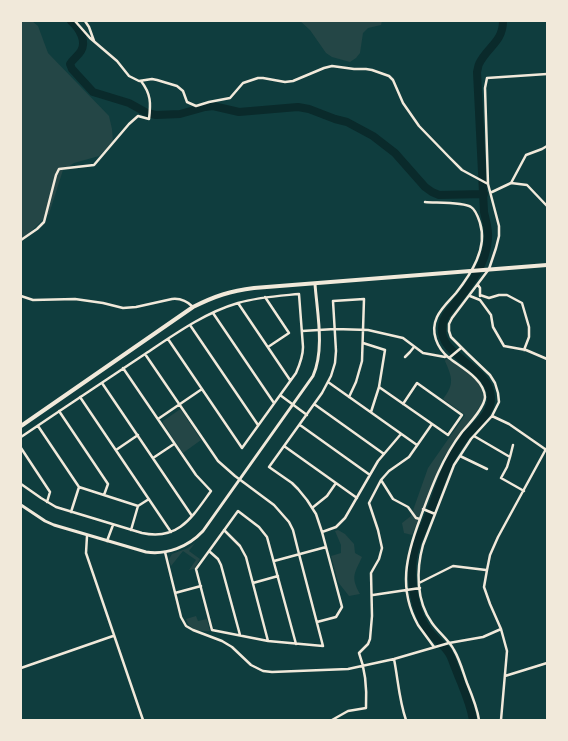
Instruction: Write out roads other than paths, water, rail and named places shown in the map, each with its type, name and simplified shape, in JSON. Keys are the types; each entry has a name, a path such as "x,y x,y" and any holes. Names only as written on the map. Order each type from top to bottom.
{"main road":[{"path":"21,426 193,307 211,298 233,291 547,266"}],"street":[{"path":"75,21 95,43 117,61 129,76 137,81 152,79 177,86 183,91 187,102 196,106 230,98 243,83 258,78 285,82 293,81 332,66 354,69 366,68 389,76 393,80 403,103 419,126 462,170 488,184"},
{"path":"85,21 95,43"},
{"path":"479,720 454,649 431,622 426,612 419,588 418,570 423,545 449,477 460,456 474,436 492,416 499,402 498,393 490,375 460,348 449,332 449,324 452,318 490,270 499,236 499,226 488,184 485,88 487,78 547,74"},
{"path":"21,240 38,229 44,222 59,170 94,165 138,116 149,119 150,100 148,90 141,81"},
{"path":"511,183 526,156 547,146"},
{"path":"491,192 511,183 527,185 547,206"},
{"path":"425,202 472,207 482,227 479,254 471,271 436,318 434,328 435,337 440,348 472,374 480,383 484,391 485,401 443,461 411,541 406,574 409,604 419,626 435,647"},
{"path":"21,505 45,521 87,536 146,552 165,552 184,546 198,536 310,381 319,355 315,284"},
{"path":"478,285 480,288 480,300"},
{"path":"21,437 123,368 168,339 190,325 212,312 238,303 265,297 299,294 302,354 298,368 242,448 168,339"},
{"path":"480,296 489,298 500,295 508,296 522,303 529,327 529,337 524,350"},
{"path":"21,296 33,300 75,299 123,308 178,298 193,307"},
{"path":"470,296 480,300 491,315 494,327 504,346 524,350 547,359"},
{"path":"265,297 289,333 268,347"},
{"path":"317,622 336,617 342,608 322,532 312,508 304,496 295,486 268,467 300,425 328,382 334,369 336,356 333,301 364,299 360,371 349,397"},
{"path":"238,303 290,380"},
{"path":"212,312 274,403"},
{"path":"190,325 258,425"},
{"path":"302,331 368,330 404,338 423,353 445,357 449,357 460,348"},
{"path":"363,343 385,350 371,412"},
{"path":"405,357 414,346"},
{"path":"145,354 218,462 282,512 291,526 323,646 296,644 268,641 212,630 196,569 237,510 253,521 264,532 270,544 296,644"},
{"path":"22,487 56,507 156,536 183,526 192,516 211,491 196,475 123,368"},
{"path":"328,382 417,445"},
{"path":"102,383 192,516"},
{"path":"378,387 448,435 462,415 417,384 403,404"},
{"path":"158,419 202,389"},
{"path":"280,395 307,414"},
{"path":"80,397 171,532"},
{"path":"314,404 384,454"},
{"path":"59,411 108,484 104,495"},
{"path":"492,416 509,424 546,449 498,537 486,570 484,587 502,629 507,651 501,720"},
{"path":"332,720 348,711 366,708 367,692 364,665 359,653 368,644 370,639 371,573 379,559 382,548 370,503 381,480 388,471 409,457 432,424"},
{"path":"300,425 370,475"},
{"path":"38,426 79,487 138,506"},
{"path":"322,532 336,527 342,522 378,461 401,434"},
{"path":"116,450 138,435"},
{"path":"474,436 510,457"},
{"path":"153,458 174,444"},
{"path":"513,445 507,467 501,478 524,491"},
{"path":"284,446 357,498"},
{"path":"21,448 50,492 47,502"},
{"path":"460,456 487,469"},
{"path":"381,480 393,499 408,507 416,518 420,519"},
{"path":"312,508 325,499 336,483"},
{"path":"71,512 79,487"},
{"path":"131,530 138,506 149,498"},
{"path":"424,510 434,514"},
{"path":"107,541 113,525"},
{"path":"224,530 242,550 248,562 268,641"},
{"path":"87,536 86,553 143,720"},
{"path":"274,561 326,547"},
{"path":"209,550 221,564 240,635"},
{"path":"165,552 186,626 228,645 251,665 263,671 297,672 348,669 394,659 448,643 483,637 502,629"},
{"path":"419,583 453,566 486,570"},
{"path":"253,583 278,576"},
{"path":"176,593 200,586"},
{"path":"372,595 419,588"},
{"path":"21,668 113,636"},
{"path":"394,659 401,703 406,720"},
{"path":"505,676 547,663"}],"waterway":[{"path":"71,21 77,27 83,39 83,47 70,64 72,69 93,92 129,103 147,113 156,115 180,114 213,106 239,112 298,107 309,109 347,122 373,136 395,153 425,187 432,192 439,195 484,194"},
{"path":"473,720 468,700 451,656 428,630 420,616 414,593 412,561 447,467 465,437 486,414 491,403 488,385 481,375 451,349 444,339 442,328 446,315 473,280 486,250 488,232 484,212 477,72 482,58 498,39 503,21"}]}
